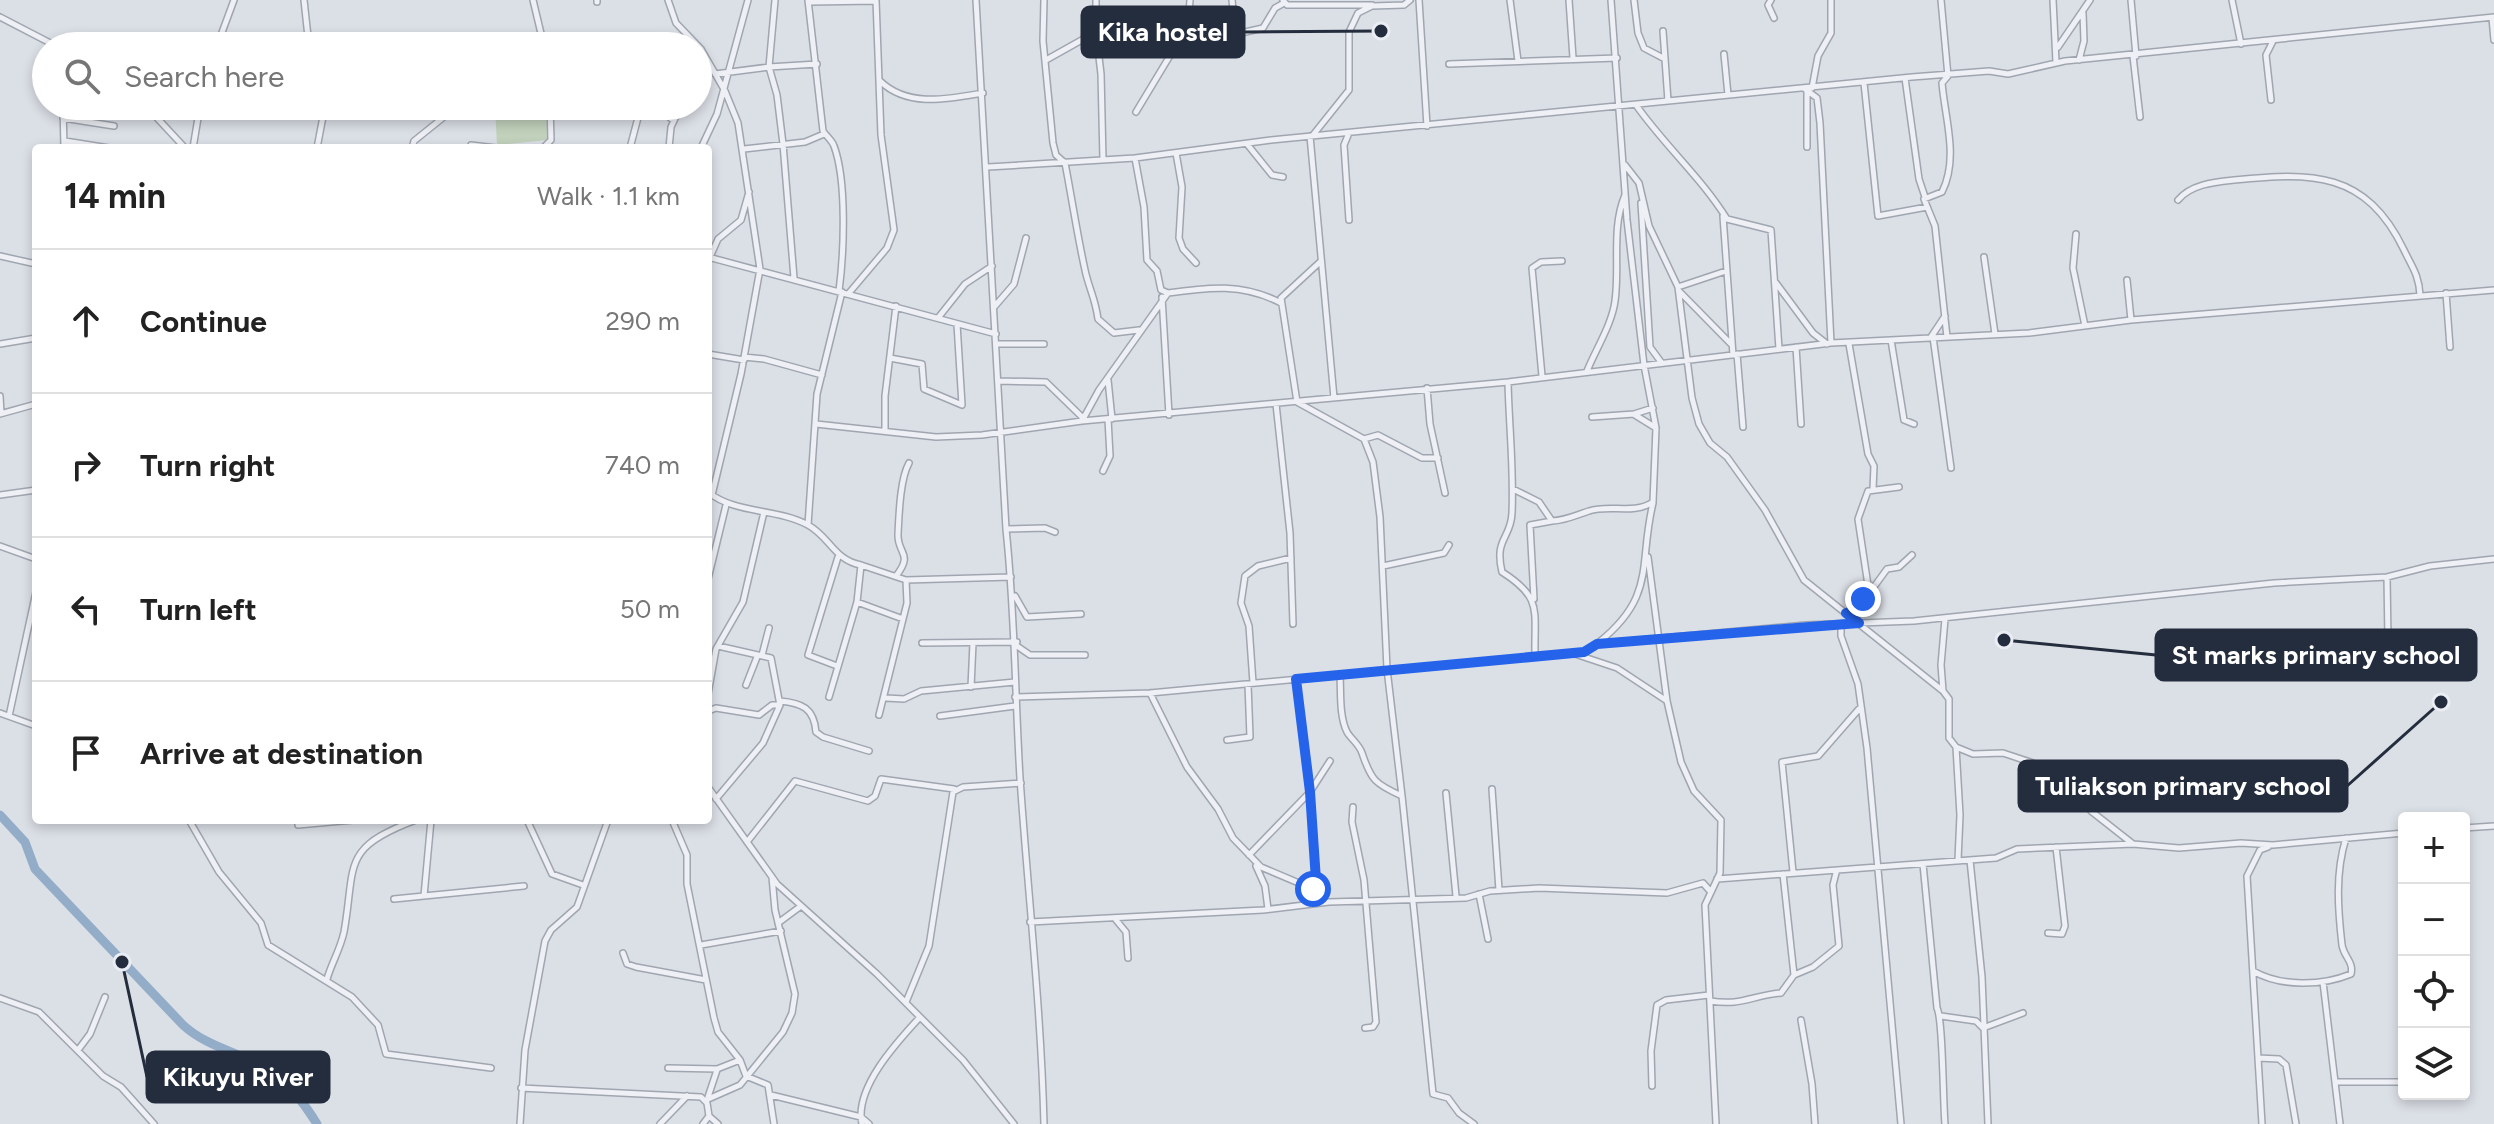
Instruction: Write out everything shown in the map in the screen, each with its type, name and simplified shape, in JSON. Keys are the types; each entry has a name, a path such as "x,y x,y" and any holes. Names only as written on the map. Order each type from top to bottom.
{"street":[{"path":"222,32 234,0"},
{"path":"304,0 307,32"},
{"path":"533,0 541,32"},
{"path":"668,0 676,23 685,32"},
{"path":"703,144 725,91 748,0"},
{"path":"775,0 769,67 771,84 777,95 783,144 794,278"},
{"path":"808,525 822,375 843,292 841,204 834,145 824,134 809,1 876,0 881,135 894,230 887,248 843,292"},
{"path":"976,0 988,167 1006,529 1017,644 1015,706 1030,922 1042,1030 1044,1124"},
{"path":"1044,0 1045,60 1053,143 1056,155 1065,163 1087,279 1096,295 1098,319 1114,333 1139,330"},
{"path":"1096,0 1103,160"},
{"path":"1136,112 1174,49 1187,41 1190,0"},
{"path":"1232,0 1235,28 1241,33 1263,28 1275,8 1284,1 1369,3 1373,6"},
{"path":"1334,398 1311,136 1349,90 1349,32 1360,10 1373,6 1404,5 1410,0"},
{"path":"1419,0 1427,126"},
{"path":"1510,0 1518,61"},
{"path":"1569,0 1573,58"},
{"path":"1611,0 1626,193 1644,365 1656,428 1648,557 1657,639 1681,762 1694,791 1721,820 1717,879 1705,905 1714,1036 1716,1124"},
{"path":"1634,0 1638,33 1644,48 1665,59"},
{"path":"1771,0 1768,5 1774,18"},
{"path":"1807,147 1808,89 1818,56 1831,33 1831,0"},
{"path":"1925,197 1942,192 1949,176 1949,134 1942,83 1948,76 1941,0"},
{"path":"2053,0 2058,48 2056,62"},
{"path":"2058,48 2090,0"},
{"path":"2131,0 2140,117"},
{"path":"2232,0 2241,44"},
{"path":"2079,60 2084,41 2083,12"},
{"path":"0,17 32,34"},
{"path":"988,167 1135,158 1311,136 1905,78 1989,71 2008,74 2056,62 2493,17 2494,40"},
{"path":"1663,31 1668,101"},
{"path":"1045,60 1096,32"},
{"path":"2271,100 2266,55 2274,40"},
{"path":"1724,54 1728,95"},
{"path":"1449,64 1617,58"},
{"path":"712,79 730,72 817,64"},
{"path":"712,70 730,102 744,149 760,269 744,359 712,486"},
{"path":"1905,78 1919,179 1935,226 1947,337"},
{"path":"879,80 888,89 917,99 983,93"},
{"path":"1864,83 1878,216 1927,207"},
{"path":"1808,89 1817,98 1820,123 1829,344"},
{"path":"717,114 730,102"},
{"path":"1635,104 1658,131 1666,148 1694,170 1732,223 1756,224 1771,230 1779,349"},
{"path":"63,120 64,144"},
{"path":"76,120 114,126"},
{"path":"159,120 181,144"},
{"path":"194,144 198,120"},
{"path":"318,144 322,120"},
{"path":"413,144 440,120"},
{"path":"547,144 551,140 550,120"},
{"path":"631,144 637,120"},
{"path":"670,144 673,120"},
{"path":"1349,133 1344,145 1349,220"},
{"path":"744,149 815,140 824,134"},
{"path":"1247,144 1272,175 1283,177"},
{"path":"1176,153 1182,173 1179,238 1196,263"},
{"path":"1135,158 1144,207 1147,260 1157,271 1165,295 1169,415"},
{"path":"1624,165 1641,190 1649,226 1679,288 1732,346"},
{"path":"2178,200 2184,193 2203,185 2251,178 2306,176 2339,182 2392,224 2417,272 2420,295"},
{"path":"712,251 718,239 741,220 750,189"},
{"path":"1641,190 1650,347 1661,362"},
{"path":"1587,371 1615,305 1619,262 1617,213 1626,193"},
{"path":"1723,213 1732,346 1743,427"},
{"path":"2076,234 2073,268 2085,326"},
{"path":"995,306 1014,284 1026,238"},
{"path":"0,256 32,263"},
{"path":"1984,257 1995,334"},
{"path":"712,258 996,334"},
{"path":"1542,376 1532,268 1541,262 1562,261"},
{"path":"1297,402 1282,296 1320,262"},
{"path":"938,318 965,284 992,266"},
{"path":"1679,288 1726,271"},
{"path":"2127,280 2131,320"},
{"path":"1775,282 1813,333 1829,344"},
{"path":"1082,420 1165,295 1230,286 1260,291 1281,303"},
{"path":"1679,288 1692,398 1699,424 1710,443 1727,457 1765,510 1804,580 1943,691 1949,699 1949,738 1956,747 1973,754 2003,753 2057,771 2091,811 2133,844"},
{"path":"816,424 885,429 936,437 1003,433 1082,420 1169,415 1508,382 1796,347 1995,334 2494,290"},
{"path":"2446,293 2450,347"},
{"path":"885,429 896,306"},
{"path":"1945,315 1932,338 1951,468"},
{"path":"890,358 922,364 924,389 962,405 957,324"},
{"path":"0,344 32,339"},
{"path":"1891,340 1904,420 1914,424"},
{"path":"997,344 1044,344"},
{"path":"1849,344 1868,454 1874,466 1873,489"},
{"path":"1796,347 1801,424"},
{"path":"712,355 764,359 822,375"},
{"path":"1103,471 1110,456 1108,379"},
{"path":"998,381 1046,382 1082,420"},
{"path":"1508,382 1512,517 1498,556 1502,572 1529,592 1534,600"},
{"path":"1427,388 1445,493"},
{"path":"0,396 0,414 32,405"},
{"path":"1297,402 1364,439 1373,462 1383,566 1387,669 1416,900 1433,1094 1448,1098 1474,1124"},
{"path":"1276,404 1291,558 1293,624"},
{"path":"1592,417 1634,414 1653,408"},
{"path":"1634,414 1656,428"},
{"path":"1364,439 1378,435 1422,458 1438,458"},
{"path":"896,576 904,566 905,554 898,533 909,463"},
{"path":"1869,592 1858,519 1864,497 1873,489 1899,487"},
{"path":"1513,489 1539,502 1552,521"},
{"path":"0,495 32,491"},
{"path":"712,495 726,505 808,525 819,533 838,557 906,580 1011,577"},
{"path":"1535,656 1529,531 1534,522 1579,517 1595,510 1639,509 1653,502"},
{"path":"712,563 726,505"},
{"path":"712,675 718,646 743,602 764,512"},
{"path":"1006,529 1045,528 1055,532"},
{"path":"1383,566 1444,553 1449,545"},
{"path":"0,546 32,558"},
{"path":"1846,613 1857,610 1887,569 1899,567 1912,555"},
{"path":"837,666 808,655 838,557"},
{"path":"1015,697 1150,693 1587,651 1629,614 1648,557"},
{"path":"1227,740 1250,737 1249,626 1241,603 1245,576 1258,566 1291,558"},
{"path":"1597,644 1946,618 2274,583 2387,577 2430,566 2494,559"},
{"path":"829,697 857,602 861,565"},
{"path":"2387,577 2388,640 2417,645"},
{"path":"879,715 886,698 893,649 907,603 906,580"},
{"path":"1012,587 1027,617 1081,614"},
{"path":"857,602 903,619"},
{"path":"9,716 32,610"},
{"path":"1943,691 1941,665 1946,618"},
{"path":"1841,624 1858,684 1867,748 1901,1124"},
{"path":"746,685 769,628"},
{"path":"922,643 1017,644 1028,654 1085,655"},
{"path":"971,687 973,643"},
{"path":"716,799 763,743 780,703 775,686 774,662 718,646"},
{"path":"1570,652 1617,668 1667,701"},
{"path":"1340,675 1343,717 1347,732 1361,751 1364,769 1379,784 1402,796"},
{"path":"1296,679 1319,903"},
{"path":"886,698 904,699 921,691 1015,682"},
{"path":"1150,693 1187,767 1218,809 1233,838 1251,858 1265,886 1268,909"},
{"path":"712,710 759,715 780,703 807,707 814,716 816,732 823,737 869,751"},
{"path":"940,716 1015,706"},
{"path":"1793,872 1782,762 1818,756 1860,708"},
{"path":"0,713 32,725"},
{"path":"1956,747 1960,815 1958,860"},
{"path":"1251,858 1310,792 1330,761"},
{"path":"747,842 795,781 868,801 875,796 881,779 955,789 1021,783"},
{"path":"906,1002 929,946 955,789"},
{"path":"1492,789 1499,890"},
{"path":"712,793 772,876 906,1002 971,1069 1014,1124"},
{"path":"1446,793 1456,896"},
{"path":"1353,807 1366,902 1376,1022 1373,1027 1365,1028"},
{"path":"191,824 219,872 261,923 268,945 284,957 327,979 375,1021 383,1035 386,1054 491,1068"},
{"path":"196,824 196,835"},
{"path":"298,825 309,824"},
{"path":"327,979 343,935 352,866 377,836 406,824"},
{"path":"424,896 431,824"},
{"path":"529,824 552,874 583,885"},
{"path":"520,1124 521,1088 535,984 545,941 551,930 577,907 606,824"},
{"path":"674,824 685,845 687,884 718,1032 740,1060 746,1076"},
{"path":"2470,828 2494,826"},
{"path":"1717,879 1793,872 1836,873 1996,858 2015,850 2056,847 2273,845 2398,834"},
{"path":"2253,971 2287,982 2323,982 2347,976 2353,969 2343,952 2338,909 2346,838"},
{"path":"2262,1124 2247,876 2260,850 2273,845"},
{"path":"2048,933 2062,934 2065,926 2056,847"},
{"path":"1251,858 1308,887 1317,895"},
{"path":"1970,860 1988,1124"},
{"path":"1923,864 1937,1008 1941,1016 1939,1069 1945,1124"},
{"path":"1652,1086 1651,1051 1657,1005 1666,1000 1709,998 1738,1004 1755,996 1781,993 1794,975 1813,967 1839,946 1833,885 1836,873"},
{"path":"1783,874 1794,975"},
{"path":"521,1088 687,1095 707,1099 737,1088 783,1032 792,1013 795,994 778,923 772,876"},
{"path":"1030,922 1116,919 1319,903 1416,900 1499,890 1568,888 1667,893 1692,889 1703,883 1710,891"},
{"path":"394,899 524,886"},
{"path":"1479,894 1488,939"},
{"path":"778,923 801,906"},
{"path":"1116,919 1126,932 1128,958"},
{"path":"701,945 781,931"},
{"path":"623,953 627,964 636,967 706,980"},
{"path":"2323,982 2340,1124"},
{"path":"78,1050 90,1034 105,997"},
{"path":"0,998 39,1012 103,1076 121,1087 154,1124"},
{"path":"1983,1028 2023,1013"},
{"path":"1941,1016 1976,1021 1983,1028"},
{"path":"862,1124 861,1117 873,1080 920,1017"},
{"path":"1801,1020 1815,1124"},
{"path":"2257,1058 2279,1059 2286,1065 2296,1124"},
{"path":"668,1068 717,1069 740,1060"},
{"path":"717,1069 707,1099 709,1116 718,1124"},
{"path":"746,1076 765,1082 771,1095 774,1124"},
{"path":"2335,1082 2398,1082"},
{"path":"660,1124 687,1095"},
{"path":"771,1095 861,1117 869,1124"},
{"path":"703,1124 709,1116"}],"green space":[{"path":"496,120 546,120 547,140 497,144"}],"waterway":[{"path":"0,815 25,842 35,869 183,1025 202,1039 273,1073 307,1108 317,1124"}],"place":[{"name":"Kika hostel","path":"1381,31"},
{"name":"St marks primary school","path":"2004,640"},
{"name":"Tuliakson primary school","path":"2441,702"},
{"name":"Kikuyu River","path":"122,962"}],"route":[{"path":"1313,889 1317,895 1310,792 1296,679 1584,652 1597,644 1859,623 1846,613 1857,610 1863,599"}]}
